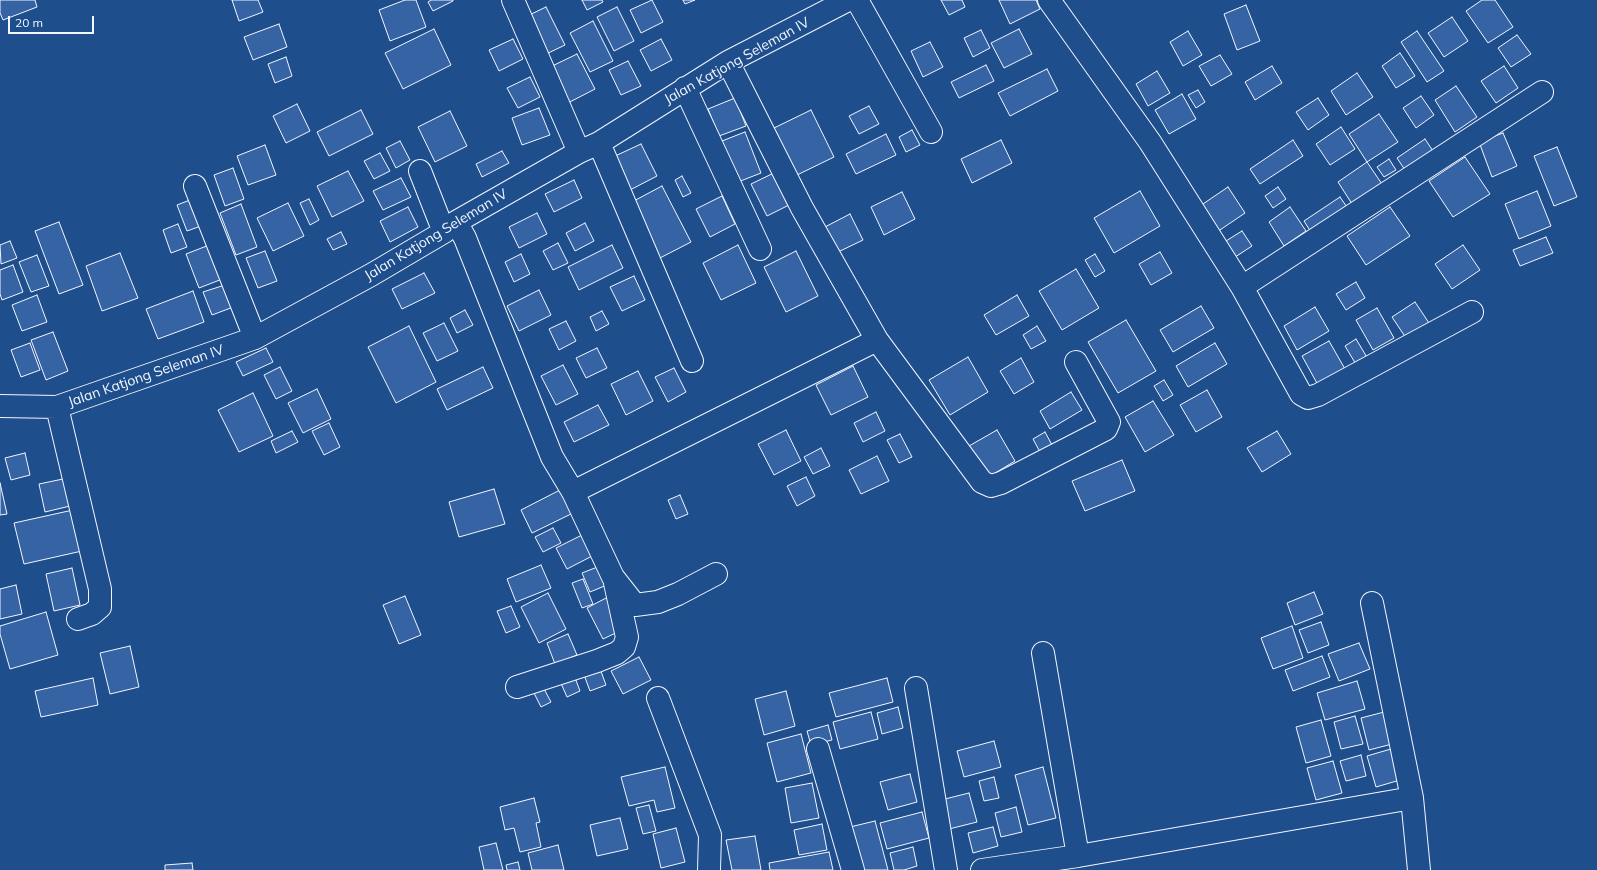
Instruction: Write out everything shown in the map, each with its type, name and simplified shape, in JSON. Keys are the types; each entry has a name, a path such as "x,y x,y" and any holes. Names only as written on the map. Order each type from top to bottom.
{"street":[{"path":"513,0 589,148 692,361"},
{"name":"Jalan Katjong Seleman IV","path":"0,406 57,407 255,338 371,274 589,148 728,62 848,0"},
{"path":"857,0 931,132"},
{"path":"1049,0 1150,142 1242,287 1301,394 1308,398 1318,395 1472,312"},
{"path":"728,62 802,208 877,340 982,482 990,486 1001,483 1106,430 1109,422 1076,362"},
{"path":"685,88 760,249"},
{"path":"1242,287 1542,92"},
{"path":"420,171 450,227 465,238 552,457 573,492 613,577 627,637 624,647 617,653 517,687"},
{"path":"195,186 255,338"},
{"path":"573,492 877,340"},
{"path":"57,407 100,589 100,606 92,614 78,619"},
{"path":"613,577 635,605 658,602 678,594 716,574"},
{"path":"1372,603 1412,798 1419,870"},
{"path":"1043,653 1078,856"},
{"path":"916,688 946,870"},
{"path":"658,698 710,835 710,870"},
{"path":"818,749 853,870"},
{"path":"982,870 1078,856 1412,798"}],"building":[{"path":"0,0 35,0 37,7 3,20 0,13"},
{"path":"232,0 258,0 263,12 239,21"},
{"path":"405,0 416,0 426,27 390,41 379,10"},
{"path":"431,0 453,1 433,11 428,2"},
{"path":"582,0 602,0 603,2 587,10"},
{"path":"652,0 663,22 641,33 630,10"},
{"path":"683,0 695,0 685,4"},
{"path":"941,0 962,0 965,7 949,15"},
{"path":"999,0 1036,0 1040,9 1010,24"},
{"path":"1482,0 1495,0 1513,27 1488,43 1466,11"},
{"path":"1246,5 1260,41 1237,50 1224,14"},
{"path":"546,7 565,45 542,56 523,18"},
{"path":"617,7 634,41 614,51 597,17"},
{"path":"1452,17 1468,41 1444,57 1428,33"},
{"path":"593,21 613,61 590,72 570,33"},
{"path":"279,24 287,47 253,60 244,37"},
{"path":"434,29 451,65 403,89 385,53"},
{"path":"1019,29 1032,54 1004,68 991,43"},
{"path":"981,30 990,48 973,57 964,38"},
{"path":"1188,31 1202,55 1183,66 1170,42"},
{"path":"1417,31 1444,71 1427,82 1401,42"},
{"path":"1517,35 1531,54 1511,67 1498,48"},
{"path":"513,39 523,59 499,71 489,50"},
{"path":"661,39 672,60 651,71 640,50"},
{"path":"930,42 943,67 923,77 911,51"},
{"path":"1400,53 1415,76 1396,88 1382,66"},
{"path":"577,54 595,89 562,106 544,70"},
{"path":"1220,55 1232,74 1211,86 1199,66"},
{"path":"286,57 292,76 275,83 268,64"},
{"path":"628,61 641,86 621,95 609,70"},
{"path":"986,65 994,81 959,98 951,82"},
{"path":"1272,66 1282,83 1255,100 1245,82"},
{"path":"1504,66 1518,88 1496,103 1481,81"},
{"path":"1047,69 1058,91 1010,116 998,93"},
{"path":"1157,71 1170,93 1148,106 1136,84"},
{"path":"1357,73 1373,97 1346,115 1331,91"},
{"path":"530,77 540,97 518,108 507,88"},
{"path":"1456,86 1477,117 1455,132 1435,100"},
{"path":"1198,90 1205,102 1196,108 1188,95"},
{"path":"1182,94 1196,119 1169,134 1155,110"},
{"path":"1421,96 1434,115 1416,128 1403,108"},
{"path":"735,98 746,126 719,136 708,109"},
{"path":"1318,98 1329,115 1308,130 1296,112"},
{"path":"297,104 310,131 286,143 273,116"},
{"path":"869,106 879,124 859,134 849,116"},
{"path":"539,108 550,135 522,145 512,118"},
{"path":"361,110 373,134 329,156 317,132"},
{"path":"811,110 834,157 797,175 774,128"},
{"path":"450,111 467,146 435,162 418,127"},
{"path":"1379,114 1398,142 1367,162 1349,134"},
{"path":"1341,127 1355,149 1330,165 1316,144"},
{"path":"912,130 920,145 906,152 899,137"},
{"path":"745,132 761,173 738,182 722,141"},
{"path":"1503,133 1517,166 1492,177 1479,142"},
{"path":"886,134 896,155 856,174 846,154"},
{"path":"1425,139 1435,154 1407,173 1397,158"},
{"path":"1001,140 1012,163 972,183 961,159"},
{"path":"1293,140 1303,156 1260,184 1250,169"},
{"path":"400,141 410,160 396,168 386,148"},
{"path":"641,144 657,176 630,190 613,157"},
{"path":"265,145 276,175 248,185 237,156"},
{"path":"1557,147 1577,197 1554,206 1534,156"},
{"path":"502,151 509,163 482,177 476,164"},
{"path":"380,153 390,171 374,179 364,161"},
{"path":"1465,157 1490,194 1453,217 1429,181"},
{"path":"1389,159 1396,170 1384,177 1377,167"},
{"path":"1367,162 1384,187 1354,207 1338,182"},
{"path":"233,168 244,199 225,206 214,175"},
{"path":"348,171 364,201 332,217 317,186"},
{"path":"778,171 793,203 767,216 751,184"},
{"path":"682,176 691,193 683,197 675,180"},
{"path":"401,178 411,197 383,210 373,191"},
{"path":"574,180 582,198 554,212 545,194"},
{"path":"662,186 691,242 658,259 630,203"},
{"path":"1228,187 1245,213 1217,232 1200,206"},
{"path":"1278,187 1286,199 1273,208 1265,196"},
{"path":"1140,191 1160,226 1114,253 1094,218"},
{"path":"1537,191 1551,226 1519,239 1505,204"},
{"path":"902,192 915,219 884,235 871,207"},
{"path":"722,196 735,224 710,237 696,209"},
{"path":"1340,197 1351,213 1314,237 1304,221"},
{"path":"309,199 319,220 310,225 300,203"},
{"path":"190,200 201,226 187,231 177,205"},
{"path":"288,203 304,236 273,251 257,218"},
{"path":"241,204 257,247 236,255 220,213"},
{"path":"408,207 418,227 390,242 380,221"},
{"path":"1290,207 1306,231 1284,246 1269,222"},
{"path":"1390,207 1410,236 1366,265 1347,236"},
{"path":"537,213 547,234 519,248 509,227"},
{"path":"850,214 863,240 836,253 823,228"},
{"path":"59,222 83,285 59,294 35,231"},
{"path":"585,223 594,241 575,251 566,233"},
{"path":"178,224 187,247 171,253 163,230"},
{"path":"1242,231 1252,246 1229,261 1218,246"},
{"path":"341,232 347,244 333,250 327,239"},
{"path":"1546,237 1553,253 1520,266 1513,250"},
{"path":"10,241 17,258 1,264 0,245"},
{"path":"217,242 230,276 199,288 186,254"},
{"path":"558,243 568,263 553,270 543,251"},
{"path":"612,245 623,268 579,290 568,267"},
{"path":"738,245 756,283 721,300 703,263"},
{"path":"1463,245 1480,270 1452,289 1435,264"},
{"path":"265,251 277,281 258,288 246,258"},
{"path":"796,251 818,296 786,312 764,267"},
{"path":"1160,252 1172,273 1151,285 1139,264"},
{"path":"120,253 138,298 102,311 86,266"},
{"path":"521,254 530,274 514,282 505,262"},
{"path":"1095,254 1105,271 1095,277 1085,260"},
{"path":"37,255 49,286 31,292 19,262"},
{"path":"13,265 23,292 2,300 0,294 0,270"},
{"path":"1076,269 1099,308 1062,330 1039,291"},
{"path":"424,273 435,293 402,309 392,289"},
{"path":"634,276 645,300 622,311 610,287"},
{"path":"1356,282 1365,298 1346,310 1336,294"},
{"path":"228,284 236,306 212,315 203,292"},
{"path":"539,290 551,315 519,331 507,306"},
{"path":"193,291 204,322 158,339 146,309"},
{"path":"37,295 47,322 22,331 12,305"},
{"path":"1017,295 1029,316 996,335 984,315"},
{"path":"1415,302 1429,323 1406,338 1392,317"},
{"path":"1201,306 1214,328 1173,352 1160,330"},
{"path":"1315,307 1329,331 1297,350 1284,326"},
{"path":"1377,308 1394,338 1373,350 1356,320"},
{"path":"465,310 473,325 457,333 450,318"},
{"path":"602,311 609,324 596,331 590,317"},
{"path":"1126,320 1156,371 1118,393 1088,342"},
{"path":"566,321 576,341 559,350 549,329"},
{"path":"444,323 458,351 437,361 423,333"},
{"path":"409,326 436,382 396,403 368,347"},
{"path":"1037,326 1046,341 1031,349 1023,335"},
{"path":"53,332 68,371 46,380 31,340"},
{"path":"1356,339 1368,359 1357,366 1345,346"},
{"path":"1329,341 1345,369 1318,385 1302,356"},
{"path":"30,343 40,370 21,377 11,350"},
{"path":"1215,343 1227,364 1188,387 1176,366"},
{"path":"266,348 273,362 243,376 236,362"},
{"path":"597,348 607,368 586,378 576,358"},
{"path":"968,357 988,392 950,415 929,380"},
{"path":"1021,358 1034,382 1014,394 1000,371"},
{"path":"563,365 578,394 556,405 541,376"},
{"path":"853,366 868,397 831,415 816,385"},
{"path":"280,367 292,391 276,399 264,375"},
{"path":"483,367 493,388 447,410 437,389"},
{"path":"674,368 686,392 668,402 655,377"},
{"path":"638,371 653,401 626,415 611,384"},
{"path":"1164,380 1173,395 1163,401 1154,386"},
{"path":"317,389 331,419 303,433 288,403"},
{"path":"1207,390 1222,417 1196,432 1180,405"},
{"path":"1071,392 1082,410 1050,429 1040,411"},
{"path":"253,393 273,436 239,452 218,410"},
{"path":"1153,401 1174,435 1145,452 1125,417"},
{"path":"598,405 609,425 574,442 564,422"},
{"path":"876,412 885,431 863,442 854,423"},
{"path":"329,423 340,447 324,455 312,431"},
{"path":"786,430 801,461 774,475 758,444"},
{"path":"997,430 1015,461 987,478 969,446"},
{"path":"292,431 298,442 276,453 271,441"},
{"path":"1277,431 1291,454 1262,472 1247,448"},
{"path":"1045,432 1052,445 1040,452 1033,439"},
{"path":"900,434 912,457 899,463 887,440"},
{"path":"821,448 830,466 813,474 804,457"},
{"path":"25,453 30,475 11,480 5,458"},
{"path":"877,456 889,481 861,494 849,470"},
{"path":"1122,460 1135,491 1085,511 1072,481"},
{"path":"806,477 815,496 797,506 787,486"},
{"path":"63,479 70,506 45,512 39,484"},
{"path":"0,483 7,514 0,515"},
{"path":"494,489 505,524 459,537 449,502"},
{"path":"560,490 571,514 532,533 521,510"},
{"path":"680,495 688,514 676,519 668,500"},
{"path":"73,510 82,551 24,564 14,523"},
{"path":"553,528 561,543 543,552 535,537"},
{"path":"586,533 596,554 567,569 556,548"},
{"path":"541,565 551,588 516,602 507,579"},
{"path":"600,566 607,585 590,592 582,573"},
{"path":"72,568 80,605 54,611 46,574"},
{"path":"583,579 593,604 582,608 572,583"},
{"path":"16,585 22,614 0,619 0,589"},
{"path":"1314,592 1323,614 1295,625 1287,603"},
{"path":"548,593 566,629 539,643 521,607"},
{"path":"405,596 421,635 399,644 383,605"},
{"path":"608,597 624,629 603,639 587,608"},
{"path":"511,606 520,627 506,633 497,611"},
{"path":"46,612 58,655 10,669 0,634 0,626"},
{"path":"1321,622 1329,645 1308,653 1299,630"},
{"path":"1292,626 1303,658 1273,669 1261,638"},
{"path":"568,634 577,655 555,664 547,643"},
{"path":"1359,643 1370,669 1339,681 1328,654"},
{"path":"130,646 139,687 110,694 100,653"},
{"path":"1322,656 1330,677 1293,691 1285,670"},
{"path":"639,657 651,680 623,694 611,671"},
{"path":"599,666 606,685 590,691 583,672"},
{"path":"574,675 580,691 567,697 560,681"},
{"path":"93,678 98,705 41,717 35,691"},
{"path":"887,678 893,702 836,717 829,693"},
{"path":"1357,681 1365,709 1325,720 1317,693"},
{"path":"542,685 551,702 541,707 532,689"},
{"path":"786,691 795,726 764,735 755,699"},
{"path":"898,707 903,728 882,734 877,713"},
{"path":"1388,711 1396,743 1369,750 1361,718"},
{"path":"871,712 878,739 840,749 833,722"},
{"path":"1355,716 1363,744 1341,749 1334,722"},
{"path":"1321,720 1331,756 1306,763 1296,727"},
{"path":"828,725 832,740 811,745 807,731"},
{"path":"801,734 811,773 777,782 767,743"},
{"path":"994,741 1001,767 964,777 957,751"},
{"path":"1391,749 1400,780 1376,787 1367,756"},
{"path":"1361,755 1366,776 1346,781 1340,761"},
{"path":"1333,761 1342,793 1316,800 1307,768"},
{"path":"665,767 675,808 657,812 654,800 629,806 621,777"},
{"path":"1043,767 1056,818 1028,825 1015,775"},
{"path":"910,774 917,802 888,810 880,782"},
{"path":"994,777 999,798 984,801 979,781"},
{"path":"812,783 819,818 791,823 785,788"},
{"path":"969,793 977,822 945,830 937,801"},
{"path":"534,798 540,822 536,823 541,847 520,852 514,828 505,830 500,807"},
{"path":"649,805 656,831 643,834 636,808"},
{"path":"1016,807 1022,832 1001,837 995,813"},
{"path":"922,812 929,838 887,849 880,823"},
{"path":"620,818 628,849 597,856 590,825"},
{"path":"875,821 888,870 861,870 850,827"},
{"path":"822,824 827,850 799,855 794,830"},
{"path":"993,827 998,846 973,853 968,833"},
{"path":"676,828 685,862 661,868 653,834"},
{"path":"755,836 761,870 732,870 726,840"},
{"path":"496,843 503,870 484,870 479,847"},
{"path":"558,845 564,870 532,870 528,853"},
{"path":"913,847 917,866 904,870 894,870 890,853"},
{"path":"829,852 833,870 770,870 769,863"},
{"path":"518,862 520,870 507,870 506,865"},
{"path":"192,863 193,870 165,870 165,865"}]}
